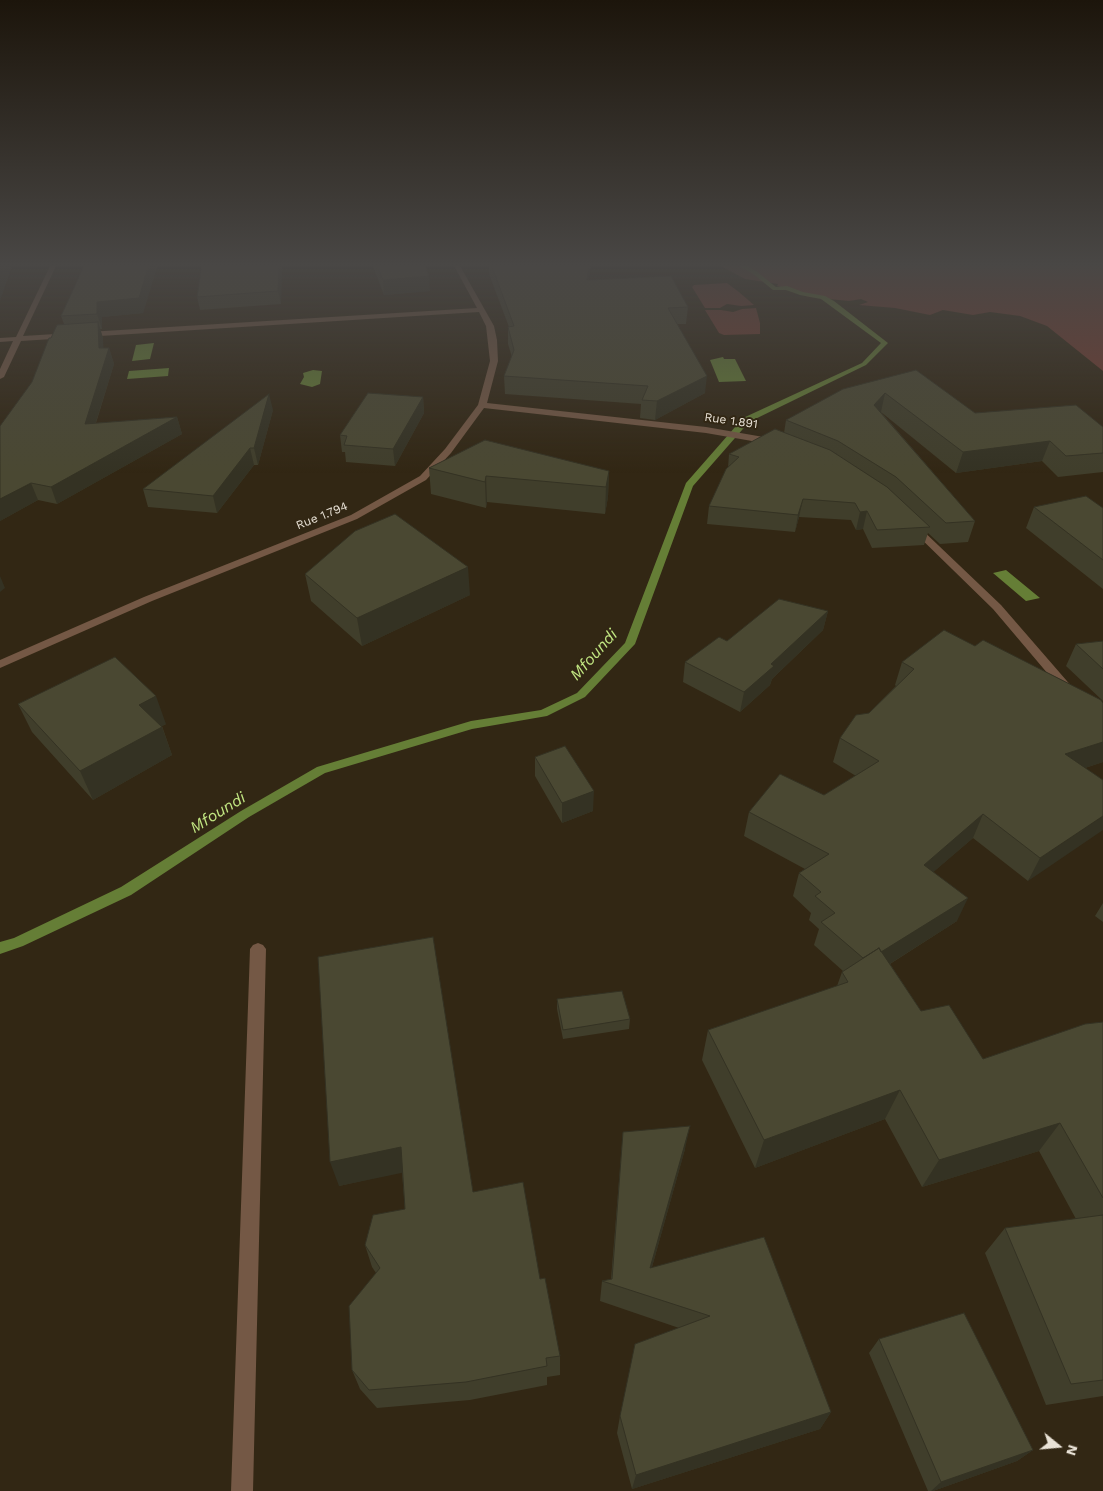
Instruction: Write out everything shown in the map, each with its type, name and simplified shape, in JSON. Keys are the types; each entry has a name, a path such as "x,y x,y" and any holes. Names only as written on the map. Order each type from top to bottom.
{"street":[{"path":"0,377 21,334"},
{"path":"0,340 105,334"},
{"name":"Rue 1.794","path":"0,664 148,599 354,517 423,478 448,451 482,405 494,361 491,334"},
{"name":"Rue 1.891","path":"482,405 706,430 766,439 782,444"},
{"path":"908,521 997,607 1078,701"},
{"path":"242,1491 258,949"}],"shaded area":[{"path":"720,334 760,334 760,334"},
{"path":"1056,334 1103,334 1103,371"},
{"path":"154,343 150,359 132,361 136,345"},
{"path":"723,357 724,359 735,359 746,381 719,382 710,360"},
{"path":"169,368 168,376 127,379 129,371"},
{"path":"313,370 322,371 320,384 312,387 300,384 304,377 303,373"},
{"path":"1006,570 1040,598 1026,601 993,573"}],"building":[{"path":"53,334 98,334 99,348 109,348 85,424 177,417 51,487 31,483 0,499 0,426 32,382 49,338"},
{"path":"510,334 683,334 707,376 657,401 642,400 648,386 504,376 514,350"},
{"path":"916,370 975,413 1076,405 1103,427 1103,453 1066,456 1050,441 963,452 885,393 874,405 975,521 946,523 896,477 838,441 786,420 843,389"},
{"path":"368,393 423,397 393,449 344,445 347,436 340,435"},
{"path":"269,394 254,448 250,448 213,496 143,489"},
{"path":"775,429 830,450 887,487 930,527 877,530 867,511 860,512 855,503 803,499 798,515 709,506 726,469 739,457 729,454"},
{"path":"485,440 609,471 606,487 486,476 485,482 429,468"},
{"path":"1086,496 1103,508 1103,560 1034,507"},
{"path":"395,514 468,567 357,618 305,574 355,531"},
{"path":"779,599 828,611 771,664 774,666 744,692 685,662 719,637 727,641"},
{"path":"944,630 975,646 983,640 1101,700 1103,703 1103,742 1065,754 1103,780 1103,816 1040,858 983,814 924,865 968,898 881,952 879,948 863,958 821,922 835,913 815,896 821,892 799,873 829,854 749,812 780,774 824,795 879,761 840,738 856,715 869,713 914,669 902,662"},
{"path":"1103,641 1103,669 1076,644"},
{"path":"115,657 156,696 139,705 162,727 80,771 18,704"},
{"path":"565,746 594,791 562,803 535,757"},
{"path":"433,937 473,1192 523,1182 540,1279 545,1278 560,1356 546,1358 547,1366 466,1382 369,1390 352,1370 349,1306 380,1268 365,1245 373,1215 405,1209 401,1147 330,1162 318,957"},
{"path":"879,948 921,1011 949,1005 983,1059 1085,1024 1103,1022 1103,1198 1060,1123 939,1160 900,1090 764,1140 708,1030 848,982 842,972"},
{"path":"622,991 630,1019 563,1030 557,999"},
{"path":"690,1126 650,1268 764,1237 831,1412 636,1475 620,1416 635,1344 710,1316 602,1281 612,1279 623,1132"},
{"path":"1103,1215 1103,1380 1071,1384 1005,1228"},
{"path":"964,1313 1033,1450 941,1482 879,1339"}],"waterway":[{"name":"Mfoundi","path":"0,948 18,942 126,891 245,814 321,770 471,725 543,713 581,695 630,644 689,485 746,420 864,364 885,343 873,334"}]}
